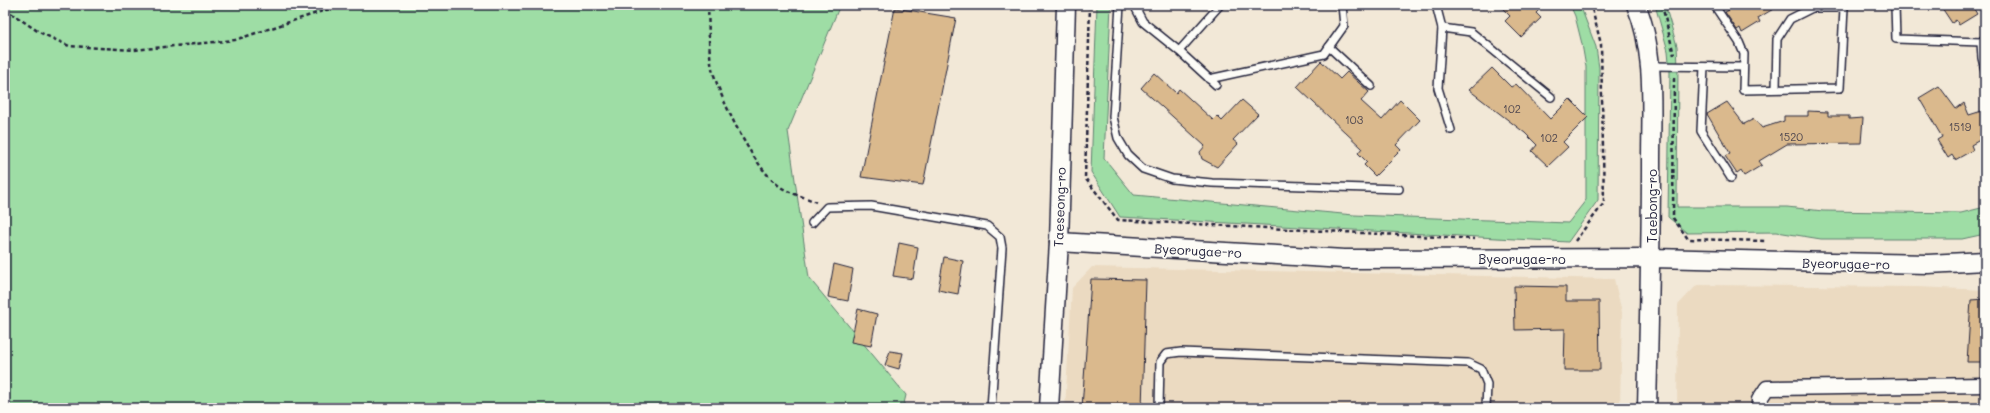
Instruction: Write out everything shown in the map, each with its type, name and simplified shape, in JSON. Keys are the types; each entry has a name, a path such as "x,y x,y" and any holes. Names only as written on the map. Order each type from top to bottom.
{"street":[{"name":"Taeseong-ro","path":"1049,408 1059,242 1066,5"},
{"name":"Taebong-ro","path":"1636,5 1644,34 1651,76 1651,258 1647,408"},
{"name":"Byeorugae-ro","path":"1059,242 1344,259 1651,258 1889,264 1985,261"},
{"path":"1759,408 1759,400 1767,388 1985,385"}],"lane":[{"path":"1120,5 1113,117 1118,138 1128,155 1143,169 1172,179 1212,183 1399,189"},
{"path":"1134,5 1142,22 1179,51 1216,85"},
{"path":"1179,51 1220,5"},
{"path":"1209,79 1324,54 1344,26 1342,5"},
{"path":"1436,5 1442,28 1438,88 1451,130"},
{"path":"1714,5 1739,42 1744,54 1743,90 1840,88 1844,8 1812,8 1790,19 1777,40 1776,89"},
{"path":"1895,5 1896,39 1983,40 1982,58 1985,70"},
{"path":"1442,28 1471,32 1551,97"},
{"path":"1329,47 1372,86"},
{"path":"1649,66 1743,67"},
{"path":"1704,67 1701,131 1731,178"},
{"path":"812,223 827,207 871,206 987,226 1000,237 1002,248 991,408"},
{"path":"1159,408 1160,362 1166,354 1181,352 1468,364 1481,369 1487,384 1486,408"}],"path":[{"path":"5,9 40,32 69,46 134,50 235,40 341,5"},
{"path":"708,5 713,70 727,107 748,146 763,169 782,188 827,207"},
{"path":"1662,5 1674,50 1673,218 1688,239 1768,241"}],"shaded area":[{"path":"1092,267 1614,279 1622,312 1620,408 1065,408 1072,288"},
{"path":"1697,285 1918,287 1985,290 1985,408 1677,408 1678,305"}],"green space":[{"path":"5,5 840,5 788,131 809,278 906,395 903,408 5,408"},
{"path":"1097,5 1111,5 1104,158 1134,195 1354,215 1568,223 1586,200 1586,67 1575,16 1570,5 1580,5 1596,47 1599,68 1598,200 1568,242 1120,217 1091,172"},
{"path":"1655,5 1665,5 1677,46 1677,207 1787,207 1823,211 1961,213 1985,207 1985,234 1962,239 1821,239 1777,232 1687,233 1668,217 1670,72 1668,51"}],"building":[{"path":"1499,5 1544,5 1536,13 1541,18 1521,37 1505,21 1510,16"},
{"path":"1724,5 1780,5 1758,18 1760,22 1742,33 1740,28 1737,30 1725,12 1729,10"},
{"path":"1940,5 1980,5 1974,9 1977,14 1959,25 1956,20 1952,23"},
{"path":"895,8 956,18 923,185 861,177"},
{"path":"1321,61 1340,79 1347,72 1369,92 1361,101 1382,120 1400,100 1420,120 1396,145 1401,150 1375,176 1364,165 1367,162 1358,153 1362,148 1297,87"},
{"path":"1492,68 1511,87 1516,84 1550,119 1570,99 1588,117 1563,142 1568,147 1548,166 1532,151 1537,145 1525,133 1469,90"},
{"path":"1154,73 1176,93 1179,89 1213,120 1217,116 1222,121 1242,100 1258,114 1233,140 1238,144 1217,167 1202,159 1200,152 1205,146 1141,88"},
{"path":"1939,86 1956,109 1964,103 1969,115 1985,110 1985,137 1971,145 1973,150 1955,160 1952,155 1948,158 1937,140 1942,137 1919,98"},
{"path":"1727,102 1744,124 1754,119 1762,128 1784,121 1784,116 1808,116 1808,111 1828,112 1828,116 1849,116 1849,119 1863,118 1861,143 1787,144 1759,161 1762,165 1744,176 1741,171 1737,174 1725,156 1730,153 1707,114"},
{"path":"899,243 918,247 913,279 893,276"},
{"path":"944,257 963,261 958,294 938,290"},
{"path":"834,264 853,269 848,301 828,297"},
{"path":"1091,279 1146,280 1142,408 1082,408"},
{"path":"1514,286 1566,287 1566,301 1599,301 1600,370 1564,370 1565,329 1515,330"},
{"path":"1985,299 1985,362 1967,362 1971,300"},
{"path":"858,309 877,314 871,346 851,342"},
{"path":"890,351 903,353 899,369 885,365"}]}
